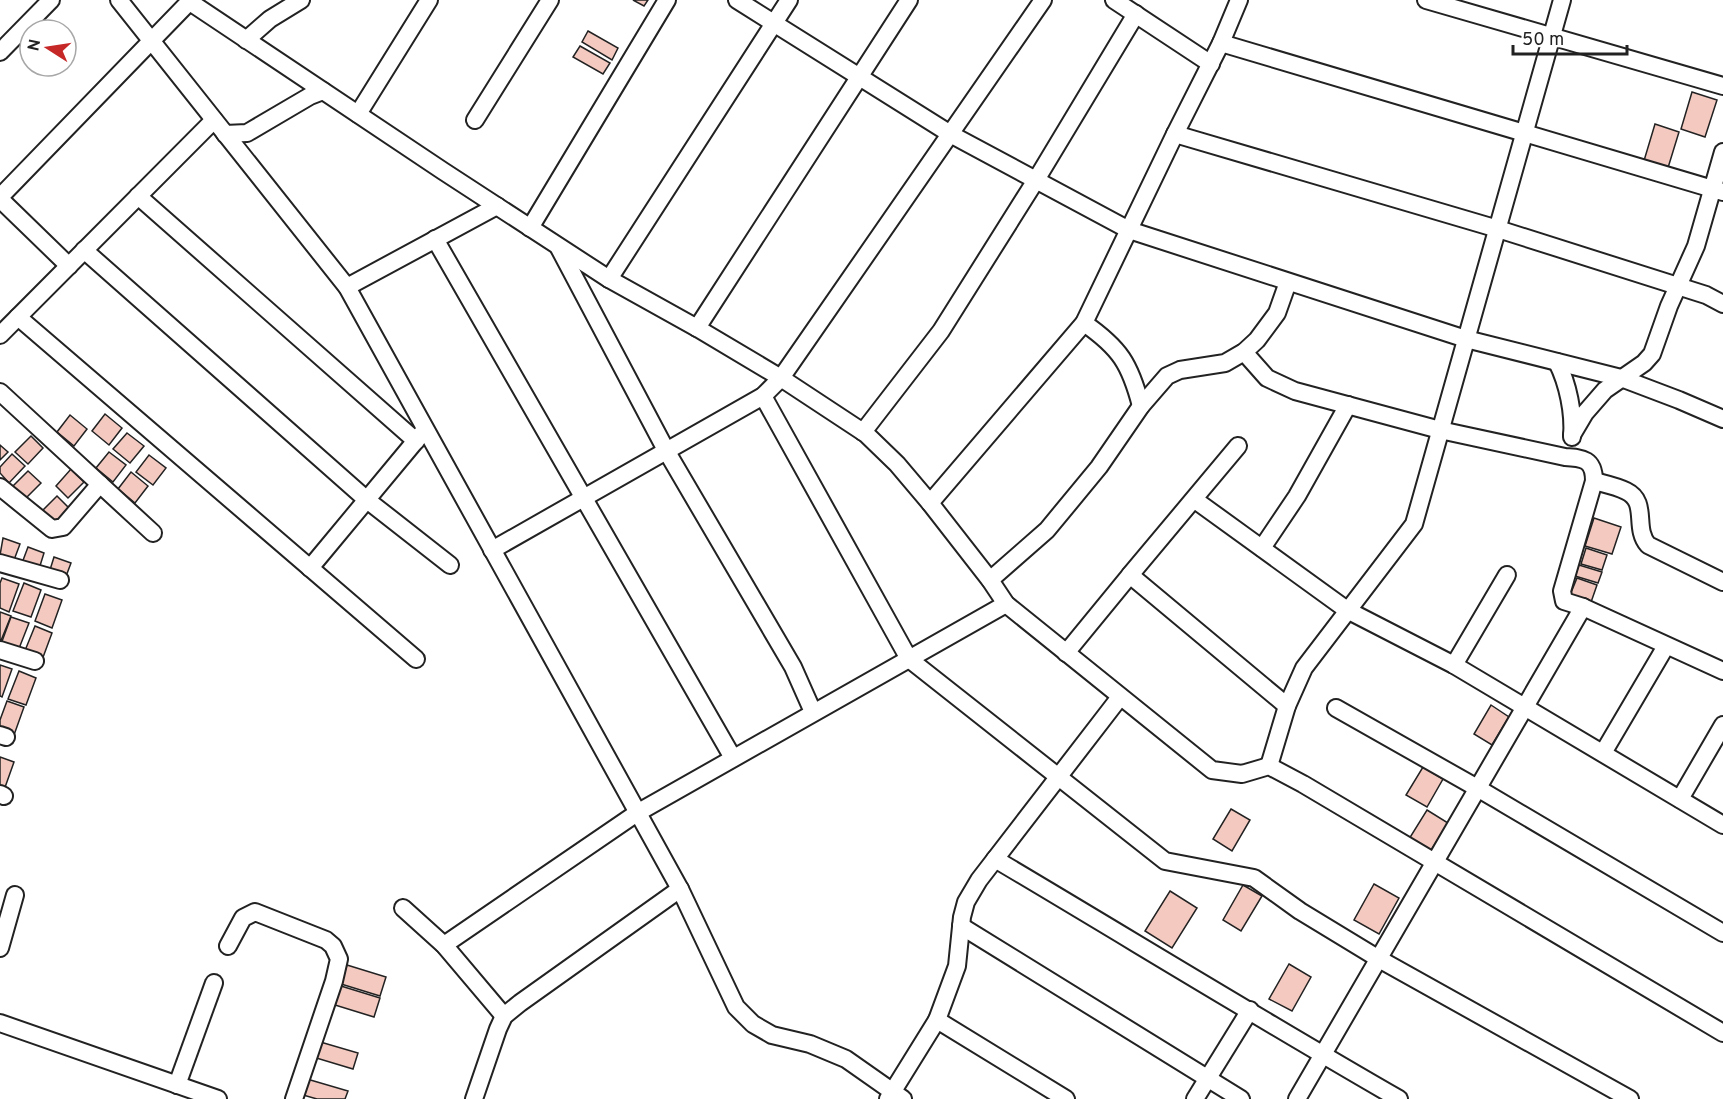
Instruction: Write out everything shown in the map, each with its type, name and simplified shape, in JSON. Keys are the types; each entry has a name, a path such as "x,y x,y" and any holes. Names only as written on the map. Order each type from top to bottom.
{"street":[{"path":"0,52 51,0"},
{"path":"119,0 347,287 421,435 492,550 680,889 736,1007 753,1024 772,1035 810,1044 839,1055 895,1097 937,1020 957,966 966,902 979,880 1120,698"},
{"path":"246,40 270,19 301,0"},
{"path":"358,114 429,0"},
{"path":"475,120 549,0"},
{"path":"530,228 667,0"},
{"path":"737,0 951,135 1129,230 1466,339 1621,378 1723,419"},
{"path":"609,279 789,0"},
{"path":"697,328 909,0"},
{"path":"492,550 763,396 781,378 1043,0"},
{"path":"1114,0 1211,64"},
{"path":"930,503 1084,323 1211,64 1239,0"},
{"path":"1426,0 1723,86"},
{"path":"1269,766 1287,706 1304,668 1414,524 1562,0"},
{"path":"69,266 0,198 190,1 609,279 781,378 863,432 897,464 930,503 1006,604 1212,770 1242,774 1269,766 1436,862 1723,1033"},
{"path":"863,432 941,331 1036,180 1136,14"},
{"path":"1221,43 1718,191"},
{"path":"225,134 247,133 310,96 323,91"},
{"path":"0,334 214,120"},
{"path":"1175,134 1497,229 1706,295 1723,303"},
{"path":"1565,457 1572,435 1585,413 1605,390 1644,363 1652,354 1718,191 1723,152"},
{"path":"138,196 421,435"},
{"path":"347,287 497,206"},
{"path":"435,239 733,758"},
{"path":"558,245 667,452 793,667 813,712"},
{"path":"84,250 367,500 450,565"},
{"path":"990,580 1047,530 1099,467 1141,406 1167,376 1180,370 1225,363 1244,352 1257,340 1277,313 1288,282"},
{"path":"18,317 416,659"},
{"path":"1084,323 1104,337 1125,360 1141,406"},
{"path":"1244,352 1267,378 1295,391 1440,430 1565,457 1583,458 1594,471 1594,481 1562,597 1564,601 1583,607 1723,671"},
{"path":"1557,362 1564,377 1572,417 1572,435"},
{"path":"0,392 153,533"},
{"path":"763,396 909,659 1165,861 1254,878 1300,911 1379,959 1630,1099"},
{"path":"1262,549 1297,496 1348,405"},
{"path":"310,568 421,435"},
{"path":"1066,653 1238,446"},
{"path":"1594,481 1627,491 1636,498 1640,509 1642,538 1648,545 1723,582"},
{"path":"0,487 52,529 63,527 100,484"},
{"path":"1195,500 1347,610 1454,664 1723,825"},
{"path":"0,563 60,580"},
{"path":"1130,575 1287,706"},
{"path":"1454,664 1507,575"},
{"path":"444,945 637,813 1006,604"},
{"path":"1297,1099 1583,607"},
{"path":"1603,753 1666,646"},
{"path":"0,650 35,662"},
{"path":"1336,708 1479,789 1723,933"},
{"path":"1680,800 1723,725"},
{"path":"995,859 1399,1099"},
{"path":"474,1099 504,1016 680,889"},
{"path":"0,948 15,895"},
{"path":"404,908 444,945 504,1016"},
{"path":"228,946 243,918 255,912 326,940 333,946 339,959 334,981 294,1099"},
{"path":"961,926 1241,1099"},
{"path":"177,1085 214,983"},
{"path":"1195,1099 1250,1010"},
{"path":"937,1020 1066,1099"},
{"path":"0,1023 218,1099"}],"building":[{"path":"633,0 648,0 644,6"},
{"path":"588,31 618,48 612,60 582,42"},
{"path":"580,46 610,63 603,74 573,57"},
{"path":"1692,92 1717,100 1705,137 1681,129"},
{"path":"1655,124 1679,132 1667,171 1643,164"},
{"path":"105,414 122,428 109,445 92,431"},
{"path":"70,415 87,429 74,446 57,432"},
{"path":"127,433 144,446 130,463 113,449"},
{"path":"31,436 43,448 28,464 15,452"},
{"path":"0,445 8,452 0,460"},
{"path":"109,452 126,465 113,482 96,468"},
{"path":"12,454 25,466 9,483 0,473 0,467"},
{"path":"149,455 166,468 153,485 136,472"},
{"path":"71,469 84,482 68,498 56,486"},
{"path":"28,471 41,483 25,499 12,487"},
{"path":"131,472 148,486 135,503 118,489"},
{"path":"57,496 69,508 54,524 41,512"},
{"path":"1594,518 1621,527 1612,554 1585,546"},
{"path":"3,538 20,544 14,560 0,555"},
{"path":"28,547 44,553 39,569 22,563"},
{"path":"1586,548 1607,555 1602,570 1581,564"},
{"path":"54,557 71,563 65,579 49,573"},
{"path":"1579,565 1602,572 1598,583 1575,576"},
{"path":"2,578 19,584 9,612 0,608"},
{"path":"1577,578 1597,585 1589,608 1568,600"},
{"path":"24,583 41,590 31,617 13,611"},
{"path":"45,594 62,600 52,628 35,621"},
{"path":"0,612 11,616 0,643"},
{"path":"11,617 29,623 18,651 1,644"},
{"path":"35,626 52,633 42,660 24,653"},
{"path":"0,665 12,669 2,697 0,696"},
{"path":"19,671 36,678 26,705 8,699"},
{"path":"7,701 24,707 14,735 0,729 0,720"},
{"path":"1491,705 1509,717 1492,745 1474,734"},
{"path":"0,757 14,762 3,793 0,792"},
{"path":"1423,767 1443,779 1427,807 1406,795"},
{"path":"1231,809 1250,820 1232,851 1213,839"},
{"path":"1427,810 1448,823 1430,852 1409,839"},
{"path":"1374,884 1399,898 1379,934 1354,920"},
{"path":"1243,885 1262,896 1241,931 1223,920"},
{"path":"1170,891 1197,908 1172,948 1145,931"},
{"path":"1289,964 1311,977 1292,1011 1269,999"},
{"path":"347,965 386,977 380,996 341,984"},
{"path":"341,986 380,998 374,1017 335,1005"},
{"path":"317,1041 358,1053 353,1069 313,1057"},
{"path":"307,1079 348,1091 345,1099 317,1099 303,1095"}]}
